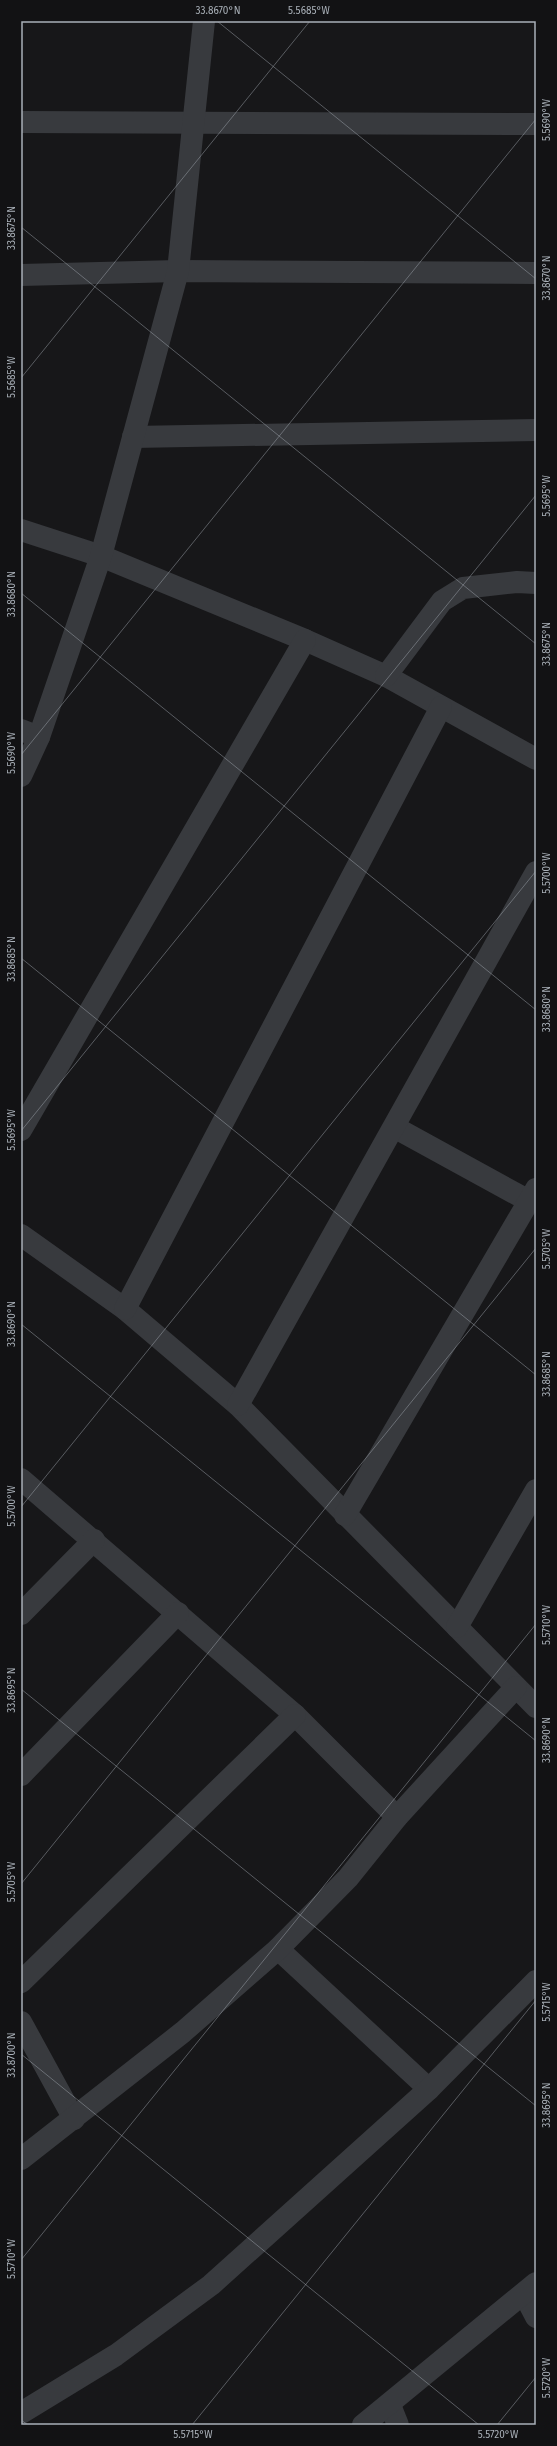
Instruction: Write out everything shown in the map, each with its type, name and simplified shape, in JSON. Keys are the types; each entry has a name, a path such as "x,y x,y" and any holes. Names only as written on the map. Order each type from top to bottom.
{"street":[{"path":"21,776 30,734 101,556 178,271 204,21"},
{"path":"21,122 536,124"},
{"path":"21,275 178,271 536,273"},
{"path":"133,437 536,430"},
{"path":"21,530 101,556 305,640 386,676 536,759"},
{"path":"386,676 442,601 463,588 517,582 536,583"},
{"path":"21,1130 305,640"},
{"path":"125,1310 441,707"},
{"path":"238,1405 536,872"},
{"path":"345,1515 533,1195 394,1127"},
{"path":"21,1235 125,1310 238,1405 536,1707"},
{"path":"21,1479 94,1540 294,1714 397,1817"},
{"path":"457,1627 536,1490"},
{"path":"21,1614 94,1540"},
{"path":"21,1775 178,1613"},
{"path":"21,2160 74,2120 183,2032 278,1949 348,1878 397,1817 516,1687"},
{"path":"21,1982 294,1714"},
{"path":"278,1949 430,2089"},
{"path":"21,2413 116,2355 206,2289 430,2089 536,1981"},
{"path":"21,2022 74,2120"},
{"path":"363,2425 390,2405 530,2288 536,2317"},
{"path":"390,2405 398,2425"}]}
